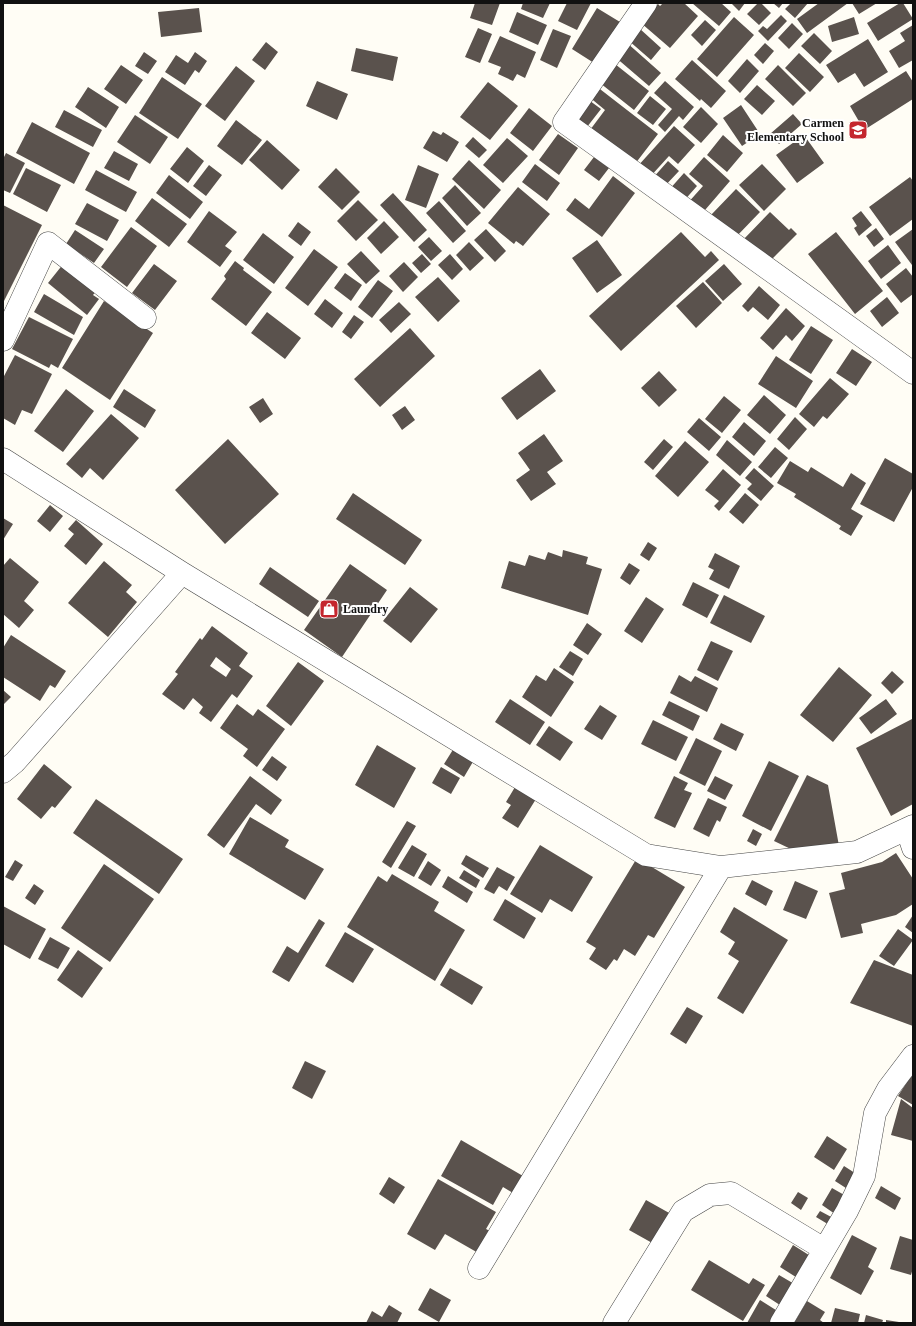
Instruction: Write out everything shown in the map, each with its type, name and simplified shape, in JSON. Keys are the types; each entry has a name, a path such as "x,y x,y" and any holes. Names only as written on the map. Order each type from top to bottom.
{"street":[{"path":"646,3 564,122 913,373"},
{"path":"3,340 48,243 145,318"},
{"path":"3,459 182,573 646,855 721,867 857,852 911,835"},
{"path":"3,772 15,762 182,573"},
{"path":"479,1268 721,867"},
{"path":"781,1323 864,1176 875,1113 888,1089 913,1056"},
{"path":"614,1323 683,1211 710,1194 731,1193 824,1249"}],"building":[{"path":"475,3 500,3 492,25 470,18"},
{"path":"523,3 550,3 543,18 521,9"},
{"path":"567,3 591,3 577,30 558,21"},
{"path":"663,3 684,3 698,16 670,48 641,23 658,4 660,6"},
{"path":"692,3 721,3 731,12 719,26"},
{"path":"731,3 745,3 739,11"},
{"path":"758,3 761,3 771,13 759,25 747,14"},
{"path":"773,3 783,3 779,8"},
{"path":"791,3 808,3 795,18 785,9"},
{"path":"819,3 848,3 807,33 797,19"},
{"path":"852,3 877,3 859,14"},
{"path":"900,3 903,3 913,19 878,41 867,23"},
{"path":"199,8 202,32 161,37 158,12"},
{"path":"597,8 620,22 594,63 572,49"},
{"path":"517,12 547,25 538,45 509,32"},
{"path":"781,15 787,21 768,41 758,31 763,26 767,29"},
{"path":"734,17 754,35 717,77 697,59"},
{"path":"854,17 859,34 832,42 828,26"},
{"path":"705,20 716,30 702,46 691,35"},
{"path":"792,23 803,34 789,49 778,38"},
{"path":"913,25 913,60 899,68 889,51 905,41 900,33"},
{"path":"478,28 492,34 480,63 465,57"},
{"path":"639,28 661,48 651,60 628,40"},
{"path":"553,29 571,36 557,68 540,60"},
{"path":"814,33 832,51 820,64 801,46"},
{"path":"500,36 536,52 525,78 517,74 513,81 498,74 501,67 488,62"},
{"path":"868,39 888,72 864,87 855,73 838,83 826,65"},
{"path":"266,42 278,52 265,70 252,60"},
{"path":"626,42 661,73 649,86 614,56"},
{"path":"765,43 774,51 763,64 754,55"},
{"path":"356,48 398,57 393,81 351,71"},
{"path":"144,52 157,61 148,74 135,66"},
{"path":"195,52 207,61 199,73 195,70 185,85 165,72 176,55 188,63"},
{"path":"799,53 824,77 810,92 785,68"},
{"path":"747,59 759,71 740,93 728,81"},
{"path":"692,60 726,91 711,108 701,99 700,101 675,79"},
{"path":"615,64 649,91 634,110 600,83"},
{"path":"121,65 143,80 126,104 104,89"},
{"path":"778,65 806,93 793,106 765,79"},
{"path":"236,66 255,81 225,121 205,106"},
{"path":"906,71 913,82 913,99 864,130 850,106"},
{"path":"162,77 202,104 178,139 139,113"},
{"path":"317,81 348,94 337,120 306,106"},
{"path":"665,81 694,107 683,120 679,116 665,132 658,125 672,109 654,93"},
{"path":"488,82 518,106 490,140 460,117"},
{"path":"757,85 775,101 762,115 744,99"},
{"path":"596,86 658,134 635,164 590,130 605,110 588,96"},
{"path":"88,87 119,107 106,128 75,107"},
{"path":"650,96 666,109 653,125 637,113"},
{"path":"586,98 601,109 587,127 573,116"},
{"path":"741,105 760,134 742,146 723,118"},
{"path":"701,107 718,124 701,143 683,127"},
{"path":"529,108 552,126 533,151 510,133"},
{"path":"64,110 102,130 93,147 55,127"},
{"path":"793,114 802,124 779,144 770,134"},
{"path":"135,115 168,137 150,164 117,142"},
{"path":"236,120 262,140 242,165 217,146"},
{"path":"32,122 90,153 74,184 16,153"},
{"path":"674,126 695,145 678,164 669,156 649,178 637,167"},
{"path":"433,131 441,135 443,132 459,142 447,162 423,148"},
{"path":"558,134 578,148 559,175 539,160"},
{"path":"723,135 743,153 727,172 707,155"},
{"path":"804,135 824,163 797,183 776,155"},
{"path":"473,137 487,150 479,158 465,146"},
{"path":"507,138 528,156 503,183 483,165"},
{"path":"267,140 300,170 282,190 249,160"},
{"path":"187,147 204,161 188,183 170,169"},
{"path":"114,151 138,164 129,181 104,168"},
{"path":"6,153 25,163 10,193 3,190 3,159"},
{"path":"594,157 609,168 599,181 584,170"},
{"path":"704,157 730,181 699,217 686,205 703,186 689,174"},
{"path":"469,160 501,190 484,209 452,179"},
{"path":"668,161 679,171 663,188 652,179"},
{"path":"535,164 560,183 547,201 522,182"},
{"path":"762,164 786,189 764,211 739,185"},
{"path":"209,165 222,175 206,196 193,186"},
{"path":"418,165 439,174 426,208 405,200"},
{"path":"26,168 61,185 47,212 13,194"},
{"path":"336,168 360,192 342,210 318,187"},
{"path":"96,170 137,192 126,212 85,190"},
{"path":"684,173 697,186 682,203 668,191"},
{"path":"169,175 203,202 190,219 156,193"},
{"path":"613,176 635,193 602,237 566,210 575,198 589,209"},
{"path":"910,177 913,181 913,219 890,236 869,207"},
{"path":"455,185 481,213 467,226 442,198"},
{"path":"518,187 550,214 523,246 516,241 514,244 488,223"},
{"path":"736,189 760,212 735,238 711,215"},
{"path":"393,193 427,230 414,242 380,205"},
{"path":"152,198 187,224 169,247 135,221"},
{"path":"358,200 378,220 356,241 337,221"},
{"path":"439,201 466,231 453,243 426,213"},
{"path":"87,203 119,220 107,241 75,224"},
{"path":"3,205 42,225 3,303"},
{"path":"209,211 237,232 225,246 232,251 220,267 187,242"},
{"path":"861,211 872,225 859,236 854,228 857,226 852,218"},
{"path":"770,212 789,230 791,228 797,234 766,265 742,241"},
{"path":"384,221 399,237 381,254 367,238"},
{"path":"298,222 311,232 301,246 288,236"},
{"path":"131,227 157,246 127,287 101,267"},
{"path":"876,228 884,239 874,247 866,236"},
{"path":"486,229 506,251 495,262 474,240"},
{"path":"913,229 913,264 912,265 895,242"},
{"path":"75,230 104,249 94,263 66,244"},
{"path":"681,232 705,257 711,251 719,260 621,351 589,316"},
{"path":"836,232 883,291 855,314 808,254"},
{"path":"263,233 294,257 274,284 243,260"},
{"path":"429,237 442,251 431,261 418,247"},
{"path":"597,240 622,275 597,293 572,258"},
{"path":"469,242 484,258 470,271 456,255"},
{"path":"888,245 901,263 881,279 868,261"},
{"path":"314,249 338,267 308,306 285,288"},
{"path":"361,251 380,271 366,284 347,264"},
{"path":"422,254 431,264 421,273 412,263"},
{"path":"450,254 463,269 452,280 438,265"},
{"path":"235,261 244,268 243,270 272,292 246,326 211,299 226,279 224,276"},
{"path":"404,262 418,277 403,292 389,276"},
{"path":"64,263 97,290 93,295 99,299 87,315 48,283"},
{"path":"154,264 177,281 155,310 132,293"},
{"path":"724,264 742,284 723,301 705,281"},
{"path":"906,268 913,277 913,294 901,303 886,284"},
{"path":"345,273 362,285 351,301 334,288"},
{"path":"438,277 460,301 438,322 415,297"},
{"path":"378,280 393,291 372,318 358,307"},
{"path":"703,282 722,303 696,328 676,306"},
{"path":"759,286 780,305 768,320 753,307 748,312 742,306"},
{"path":"44,294 83,317 74,335 34,312"},
{"path":"887,297 899,313 882,327 870,311"},
{"path":"325,299 343,313 332,328 314,314"},
{"path":"104,301 153,333 110,400 62,368"},
{"path":"399,302 411,314 391,333 379,320"},
{"path":"786,308 805,326 792,341 786,335 773,350 760,338"},
{"path":"267,312 301,338 285,359 251,333"},
{"path":"354,315 364,322 351,339 342,332"},
{"path":"29,317 73,339 58,368 51,364 49,368 12,349"},
{"path":"811,326 833,340 811,374 789,360"},
{"path":"410,328 435,356 380,407 354,379"},
{"path":"852,349 872,362 856,386 836,373"},
{"path":"15,355 52,374 32,414 22,410 15,425 3,418 3,378"},
{"path":"776,356 813,381 796,408 758,384"},
{"path":"540,369 556,391 517,420 501,398"},
{"path":"659,371 677,390 659,407 641,388"},
{"path":"830,378 849,394 827,419 823,416 814,427 799,414"},
{"path":"66,389 94,411 63,452 34,431"},
{"path":"124,389 156,410 145,428 113,407"},
{"path":"764,395 786,415 770,434 747,415"},
{"path":"724,396 741,410 722,433 705,419"},
{"path":"263,398 273,414 260,423 249,407"},
{"path":"405,406 415,420 402,430 392,415"},
{"path":"111,414 139,438 103,480 90,468 82,478 66,464"},
{"path":"795,417 807,429 789,450 777,439"},
{"path":"699,418 721,437 709,451 687,432"},
{"path":"744,422 766,441 754,456 732,437"},
{"path":"544,434 563,461 547,472 556,484 531,501 516,480 530,470 518,453"},
{"path":"228,439 279,494 225,544 175,490"},
{"path":"664,439 673,447 653,470 644,462"},
{"path":"727,440 752,462 740,476 716,455"},
{"path":"685,441 709,462 678,497 655,476"},
{"path":"775,447 788,458 771,478 758,467"},
{"path":"885,458 913,474 913,487 894,522 860,504"},
{"path":"790,461 808,472 811,467 843,487 851,473 866,483 851,509 863,516 851,536 839,529 841,526 794,497 796,494 777,483"},
{"path":"754,468 774,486 761,501 747,489 752,484 745,478"},
{"path":"723,469 741,485 719,511 714,506 719,501 705,490"},
{"path":"353,493 422,540 405,565 336,519"},
{"path":"745,493 759,505 743,524 729,512"},
{"path":"50,505 63,516 50,532 37,521"},
{"path":"3,518 13,524 3,540"},
{"path":"76,520 103,544 86,565 64,546 74,534 68,529"},
{"path":"648,542 657,548 649,561 640,555"},
{"path":"563,550 588,557 586,564 602,569 588,615 501,588 509,561 525,566 529,555 545,560 548,552 562,557"},
{"path":"715,553 740,566 729,589 709,579 714,570 708,567"},
{"path":"10,558 39,582 24,601 34,610 19,628 3,614 3,566"},
{"path":"104,561 132,585 126,592 137,602 108,637 68,603"},
{"path":"629,563 640,570 630,585 620,578"},
{"path":"350,564 387,590 342,657 304,630"},
{"path":"270,567 319,601 308,617 259,584"},
{"path":"693,582 719,595 707,618 682,605"},
{"path":"410,587 438,609 411,643 383,621"},
{"path":"724,595 765,616 751,643 710,623"},
{"path":"646,597 664,609 642,643 624,631"},
{"path":"587,623 602,634 588,655 573,645"},
{"path":"212,626 248,653 239,666 253,676 237,698 232,694 211,722 199,713 203,707 193,698 184,710 162,694 178,674 175,672 200,638 202,640","holes":["216,657 231,669 226,677 210,666"]},
{"path":"11,635 66,671 55,688 50,685 40,701 3,677 3,648"},
{"path":"711,641 733,651 718,681 697,670"},
{"path":"570,651 583,659 573,676 559,667"},
{"path":"298,662 324,681 291,726 266,706"},
{"path":"839,667 872,695 833,742 800,715"},
{"path":"554,668 574,682 551,717 522,697 536,675 546,681"},
{"path":"892,671 904,682 892,694 881,683"},
{"path":"679,675 691,682 695,676 718,688 707,712 670,693"},
{"path":"3,690 11,697 3,705"},
{"path":"510,699 545,722 530,745 495,722"},
{"path":"886,699 897,714 871,734 859,718"},
{"path":"669,701 700,716 693,731 662,715"},
{"path":"237,704 253,716 258,709 285,729 257,767 243,756 248,749 220,728"},
{"path":"600,705 617,716 602,740 584,729"},
{"path":"912,719 913,804 891,816 856,748"},
{"path":"653,720 688,737 676,761 641,744"},
{"path":"721,723 744,734 736,751 713,739"},
{"path":"549,726 573,742 560,761 536,745"},
{"path":"696,738 722,751 705,786 679,773"},
{"path":"377,745 416,768 394,808 355,785"},
{"path":"454,748 474,760 464,777 444,764"},
{"path":"272,756 287,767 277,781 262,770"},
{"path":"769,761 799,776 771,831 742,816"},
{"path":"44,764 72,787 55,808 52,806 41,819 17,799"},
{"path":"441,767 460,778 451,794 432,783"},
{"path":"807,775 828,785 839,846 795,851 774,841"},
{"path":"250,776 282,800 271,815 256,804 224,848 207,835"},
{"path":"674,776 688,783 684,790 692,793 675,828 654,818"},
{"path":"715,776 733,785 725,800 707,791"},
{"path":"515,787 536,799 518,828 502,818 511,805 506,802"},
{"path":"708,798 727,807 720,822 717,820 709,837 693,829"},
{"path":"96,799 183,859 159,894 73,833"},
{"path":"250,817 289,840 285,847 324,869 305,900 229,854"},
{"path":"407,821 416,826 391,868 382,862"},
{"path":"753,829 762,834 756,846 747,841"},
{"path":"412,845 427,854 414,877 398,868"},
{"path":"540,845 593,877 572,912 550,899 542,913 510,894"},
{"path":"896,853 913,879 913,904 896,915 861,924 863,933 841,938 829,893 845,889 841,873 882,862"},
{"path":"466,855 489,868 483,878 461,864"},
{"path":"637,858 685,887 654,938 648,935 635,956 624,949 617,961 614,959 606,970 589,959 596,948 586,942"},
{"path":"15,860 23,865 13,881 5,877"},
{"path":"428,861 441,870 431,886 418,878"},
{"path":"104,864 154,899 110,962 61,928"},
{"path":"497,867 515,877 507,891 499,886 494,894 484,889"},
{"path":"464,870 480,880 476,888 459,878"},
{"path":"392,874 439,902 434,911 465,930 435,981 347,927 378,876 387,882"},
{"path":"448,876 473,892 467,903 442,887"},
{"path":"752,880 773,891 766,906 745,894"},
{"path":"795,881 818,891 806,919 783,910"},
{"path":"34,884 44,891 35,905 25,898"},
{"path":"505,899 536,918 524,939 493,920"},
{"path":"3,906 46,929 30,959 3,944"},
{"path":"734,907 788,940 743,1014 717,998 739,961 728,954 735,942 720,932"},
{"path":"913,915 913,933 905,927"},
{"path":"319,919 325,923 289,982 272,972 287,946 298,953"},
{"path":"898,929 913,940 894,966 879,956"},
{"path":"345,932 374,949 353,983 325,966"},
{"path":"50,937 70,948 58,969 38,959"},
{"path":"78,950 103,968 82,998 57,980"},
{"path":"874,960 913,975 913,1026 850,1003"},
{"path":"450,968 483,987 472,1005 440,985"},
{"path":"687,1007 703,1016 686,1044 670,1034"},
{"path":"305,1061 326,1071 312,1099 292,1088"},
{"path":"911,1076 913,1078 913,1105 898,1096"},
{"path":"901,1099 913,1108 913,1141 891,1135"},
{"path":"827,1136 847,1149 834,1170 814,1157"},
{"path":"461,1140 523,1176 513,1193 503,1187 493,1205 441,1176"},
{"path":"844,1166 858,1175 849,1190 835,1181"},
{"path":"389,1177 405,1187 394,1204 379,1194"},
{"path":"438,1179 496,1212 486,1229 492,1232 480,1254 445,1234 435,1250 407,1234"},
{"path":"881,1186 901,1198 895,1210 875,1198"},
{"path":"832,1188 846,1196 835,1214 822,1205"},
{"path":"798,1192 808,1198 801,1210 791,1203"},
{"path":"646,1200 671,1214 654,1244 629,1230"},
{"path":"820,1211 835,1219 831,1226 816,1217"},
{"path":"852,1235 877,1248 868,1267 874,1271 861,1295 830,1278"},
{"path":"900,1236 913,1240 913,1268 911,1275 890,1269"},
{"path":"793,1245 812,1257 799,1279 780,1267"},
{"path":"709,1260 749,1284 753,1278 765,1285 743,1321 691,1290"},
{"path":"779,1275 796,1285 783,1307 766,1296"},
{"path":"430,1288 451,1300 439,1322 418,1310"},
{"path":"760,1300 779,1312 772,1323 747,1323"},
{"path":"807,1301 825,1312 820,1320 824,1323 794,1323"},
{"path":"389,1305 402,1313 397,1323 366,1323 372,1311 382,1317"},
{"path":"835,1308 860,1314 858,1323 831,1323"},
{"path":"866,1315 883,1320 882,1323 864,1323"},
{"path":"886,1320 899,1322 899,1323 886,1323"}],"place":[{"name":"Carmen Elementary School","path":"858,130"},
{"name":"Laundry","path":"329,609"}]}
